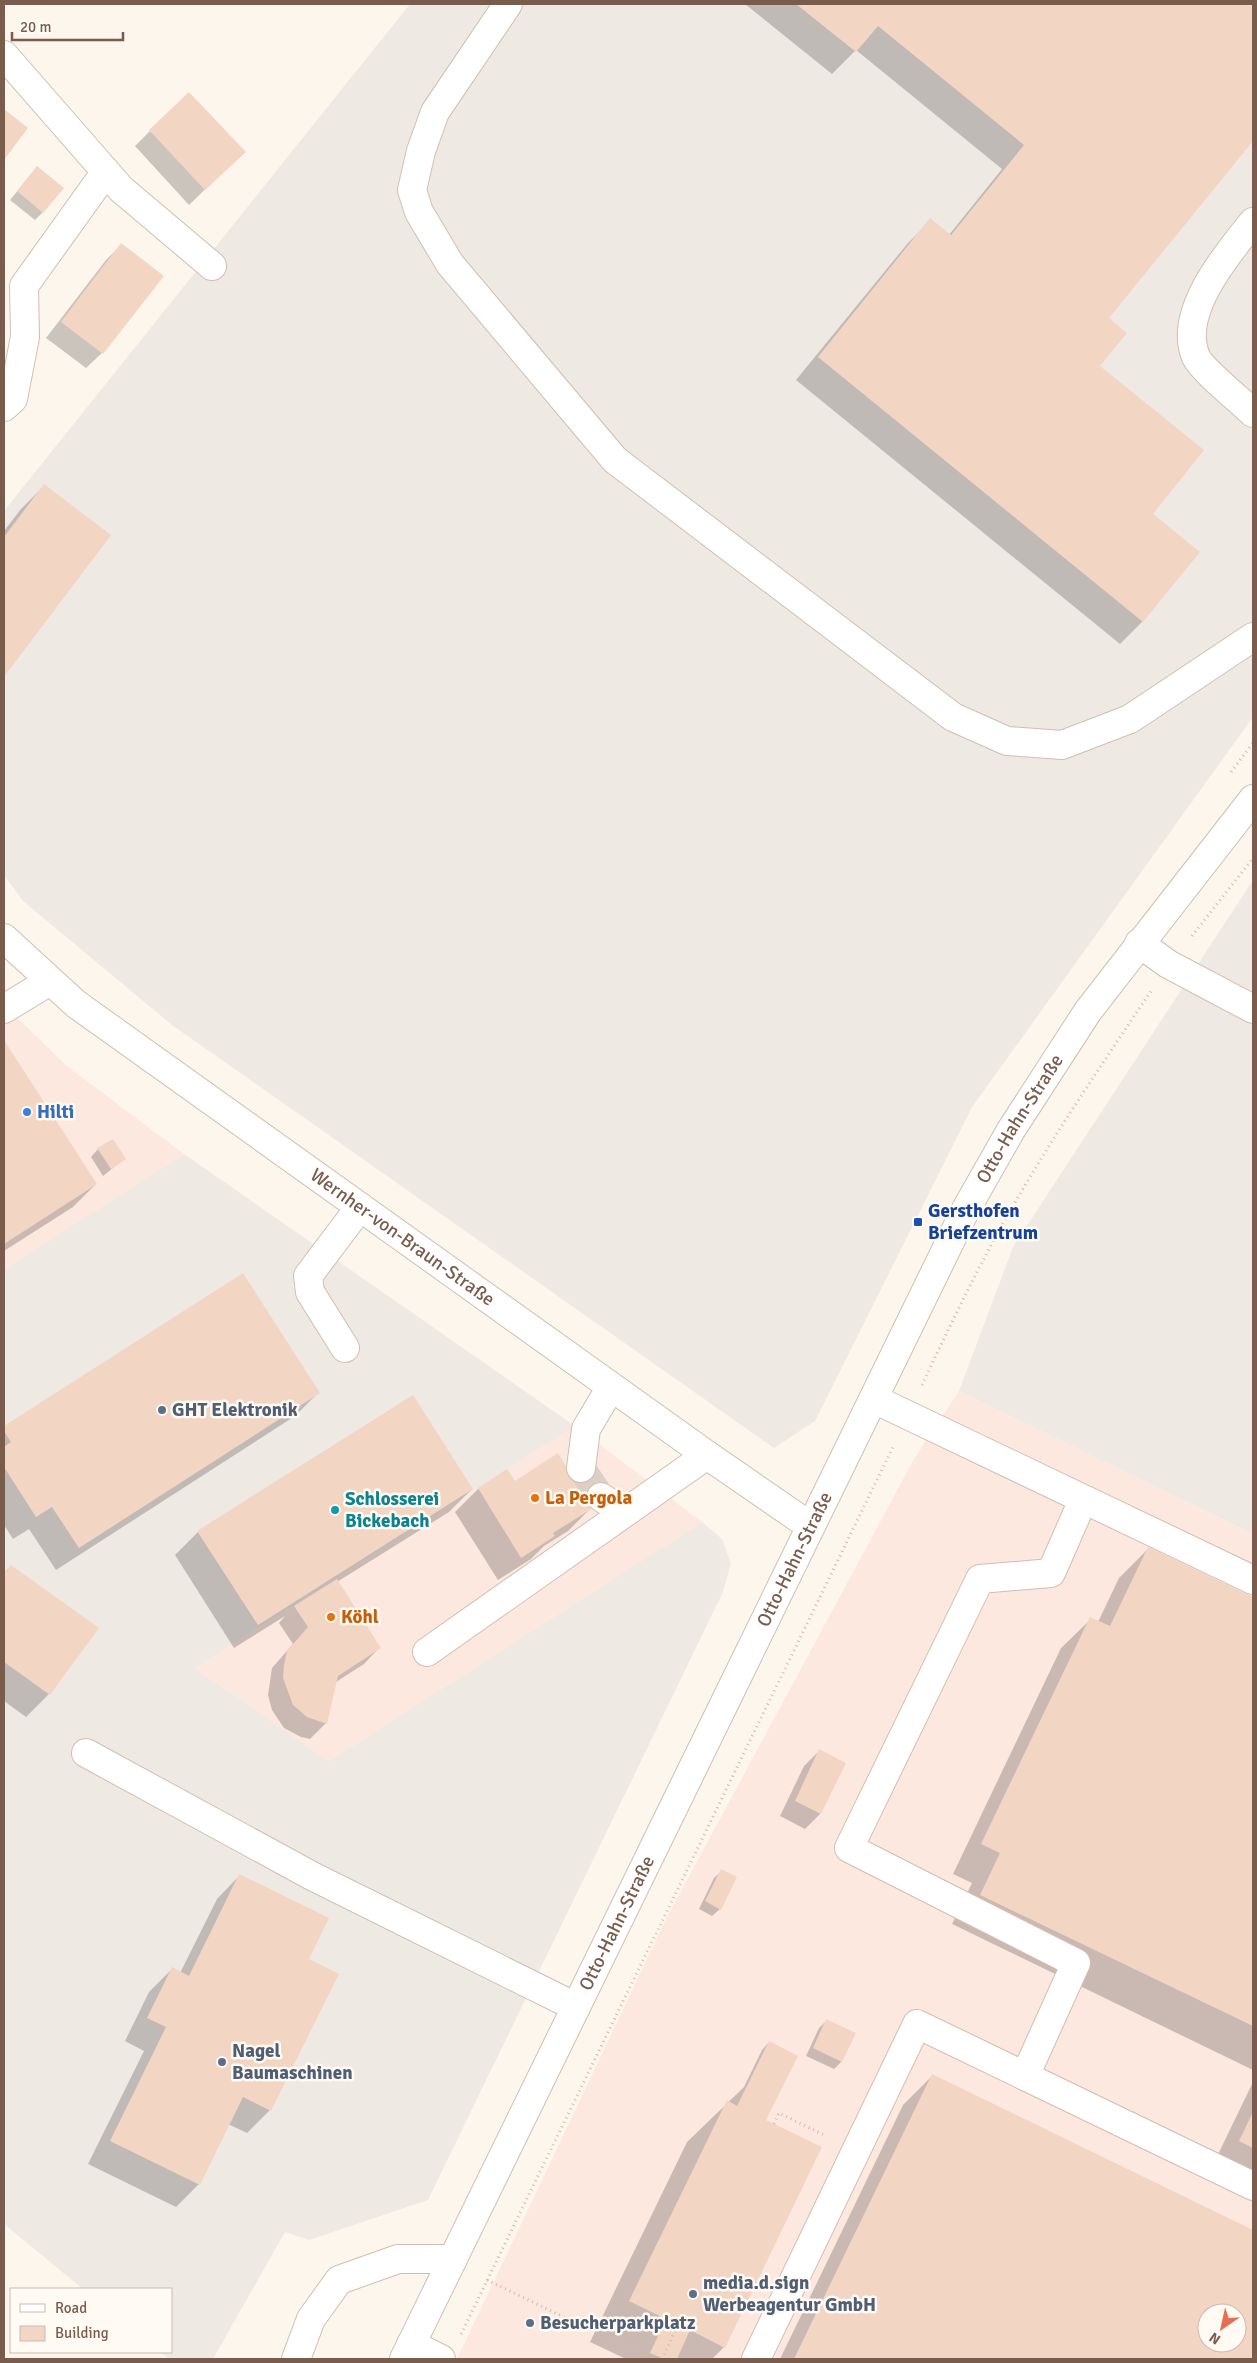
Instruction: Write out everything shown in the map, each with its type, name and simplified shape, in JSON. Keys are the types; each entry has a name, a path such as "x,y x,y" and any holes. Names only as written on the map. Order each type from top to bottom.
{"street":[{"path":"508,4 434,112 421,151 412,190 419,212 450,264 615,460 954,717 1007,741 1062,745 1130,720 1253,637"},
{"path":"4,55 105,173 121,189 212,266"},
{"path":"4,407 13,399 25,337 14,290 105,173"},
{"path":"1253,222 1207,285 1190,337 1196,359 1253,413"},
{"name":"Otto-Hahn-Straße","path":"407,2352 810,1526 874,1400 937,1265 1011,1130 1088,1011 1253,800"},
{"name":"Wernher-von-Braun-Straße","path":"4,938 76,1004 706,1455 810,1526"},
{"path":"1140,943 1168,964 1253,1009"},
{"path":"4,1009 50,981"},
{"path":"345,1348 310,1292 308,1276 360,1207"},
{"path":"582,1468 586,1429 611,1387"},
{"path":"874,1400 1253,1580"},
{"path":"427,1652 706,1455"},
{"path":"601,1497 624,1513"},
{"path":"1025,2076 1076,1963 849,1848 980,1579 1051,1573 1083,1500"},
{"path":"86,1753 312,1876 576,2007"},
{"path":"756,2359 917,2024 1253,2186"},
{"path":"296,2359 311,2319 339,2280 398,2259 453,2259"},
{"path":"407,2352 449,2350"}],"path":[{"path":"449,2350 488,2280 977,1271 1018,1198 1072,1109 1168,964 1253,858"},
{"path":"774,2124 779,2113 822,2133"},
{"path":"488,2280 651,2359"},
{"path":"556,2328 562,2316"},
{"path":"662,2359 678,2325"}],"shaded area":[{"path":"410,4 1253,4 1253,717 972,1107 815,1421 774,1448 172,1025 23,901 4,875 4,511"},
{"path":"1253,880 1253,1534 959,1391 1013,1247"},
{"path":"4,1005 67,1066 184,1154 4,1269"},
{"path":"184,1154 575,1426 195,1668 329,1761 702,1522 722,1539 731,1563 723,1592 428,2200 309,2240 285,2232 213,2359 169,2359 161,2353 172,2353 172,2288 82,2288 4,2224 4,1269"},
{"path":"959,1391 1253,1534 1253,2359 457,2359 666,1919 914,1459"},
{"path":"575,1426 702,1522 329,1761 195,1668"}],"building":[{"path":"796,4 1253,4 1253,141 1109,318 1127,333 1100,366 1204,450 1153,514 1200,552 1143,622 818,357 930,218 951,235 1024,145 878,26 856,52"},
{"path":"189,92 246,152 205,190 149,130"},
{"path":"4,109 28,128 4,160"},
{"path":"37,166 64,188 43,213 17,191"},
{"path":"121,243 164,276 103,354 61,322"},
{"path":"44,484 111,535 4,677 4,537"},
{"name":"Hilti","path":"4,1040 97,1184 4,1244"},
{"path":"113,1139 126,1159 111,1169 97,1148"},
{"name":"GHT Elektronik","path":"243,1273 320,1393 79,1548 52,1507 36,1517 4,1467 4,1447 11,1442 4,1431 4,1426"},
{"name":"Schlosserei Bickebach","path":"413,1395 473,1489 258,1625 197,1531"},
{"name":"La Pergola","path":"558,1453 569,1471 593,1465 599,1478 607,1486 593,1508 553,1533 555,1536 521,1558 478,1488 507,1469 515,1481"},
{"path":"1148,1547 1253,1597 1253,2026 980,1895 1000,1853 981,1844 1090,1617 1110,1626"},
{"path":"11,1565 99,1628 50,1695 4,1662 4,1574"},
{"path":"337,1579 381,1648 338,1676 327,1724 307,1717 293,1705 283,1678 287,1651 308,1627 294,1606"},
{"path":"819,1749 846,1763 821,1814 795,1801"},
{"path":"721,1869 737,1877 721,1910 705,1901"},
{"name":"Nagel Baumaschinen","path":"239,1874 329,1918 309,1959 339,1974 271,2111 243,2097 200,2185 110,2141 166,2027 147,2018 172,1967 189,1976"},
{"path":"826,2019 856,2033 842,2062 813,2048"},
{"path":"769,2041 798,2056 766,2120 822,2147 725,2348 690,2330 677,2359 664,2359 650,2353 666,2319 629,2301 727,2100 737,2106"},
{"path":"932,2074 1253,2230 1253,2359 794,2359"},
{"path":"1253,2112 1253,2148 1239,2141"}],"tunnel":[{"path":"581,1468 601,1497"}],"place":[{"name":"Hilti","path":"27,1112"},
{"name":"Gersthofen Briefzentrum","path":"918,1222"},
{"name":"GHT Elektronik","path":"162,1410"},
{"name":"La Pergola","path":"535,1498"},
{"name":"Schlosserei Bickebach","path":"335,1510"},
{"name":"Köhl","path":"331,1617"},
{"name":"Nagel Baumaschinen","path":"222,2062"},
{"name":"media.d.sign Werbeagentur GmbH","path":"693,2294"},
{"name":"Besucherparkplatz","path":"530,2323"}]}
